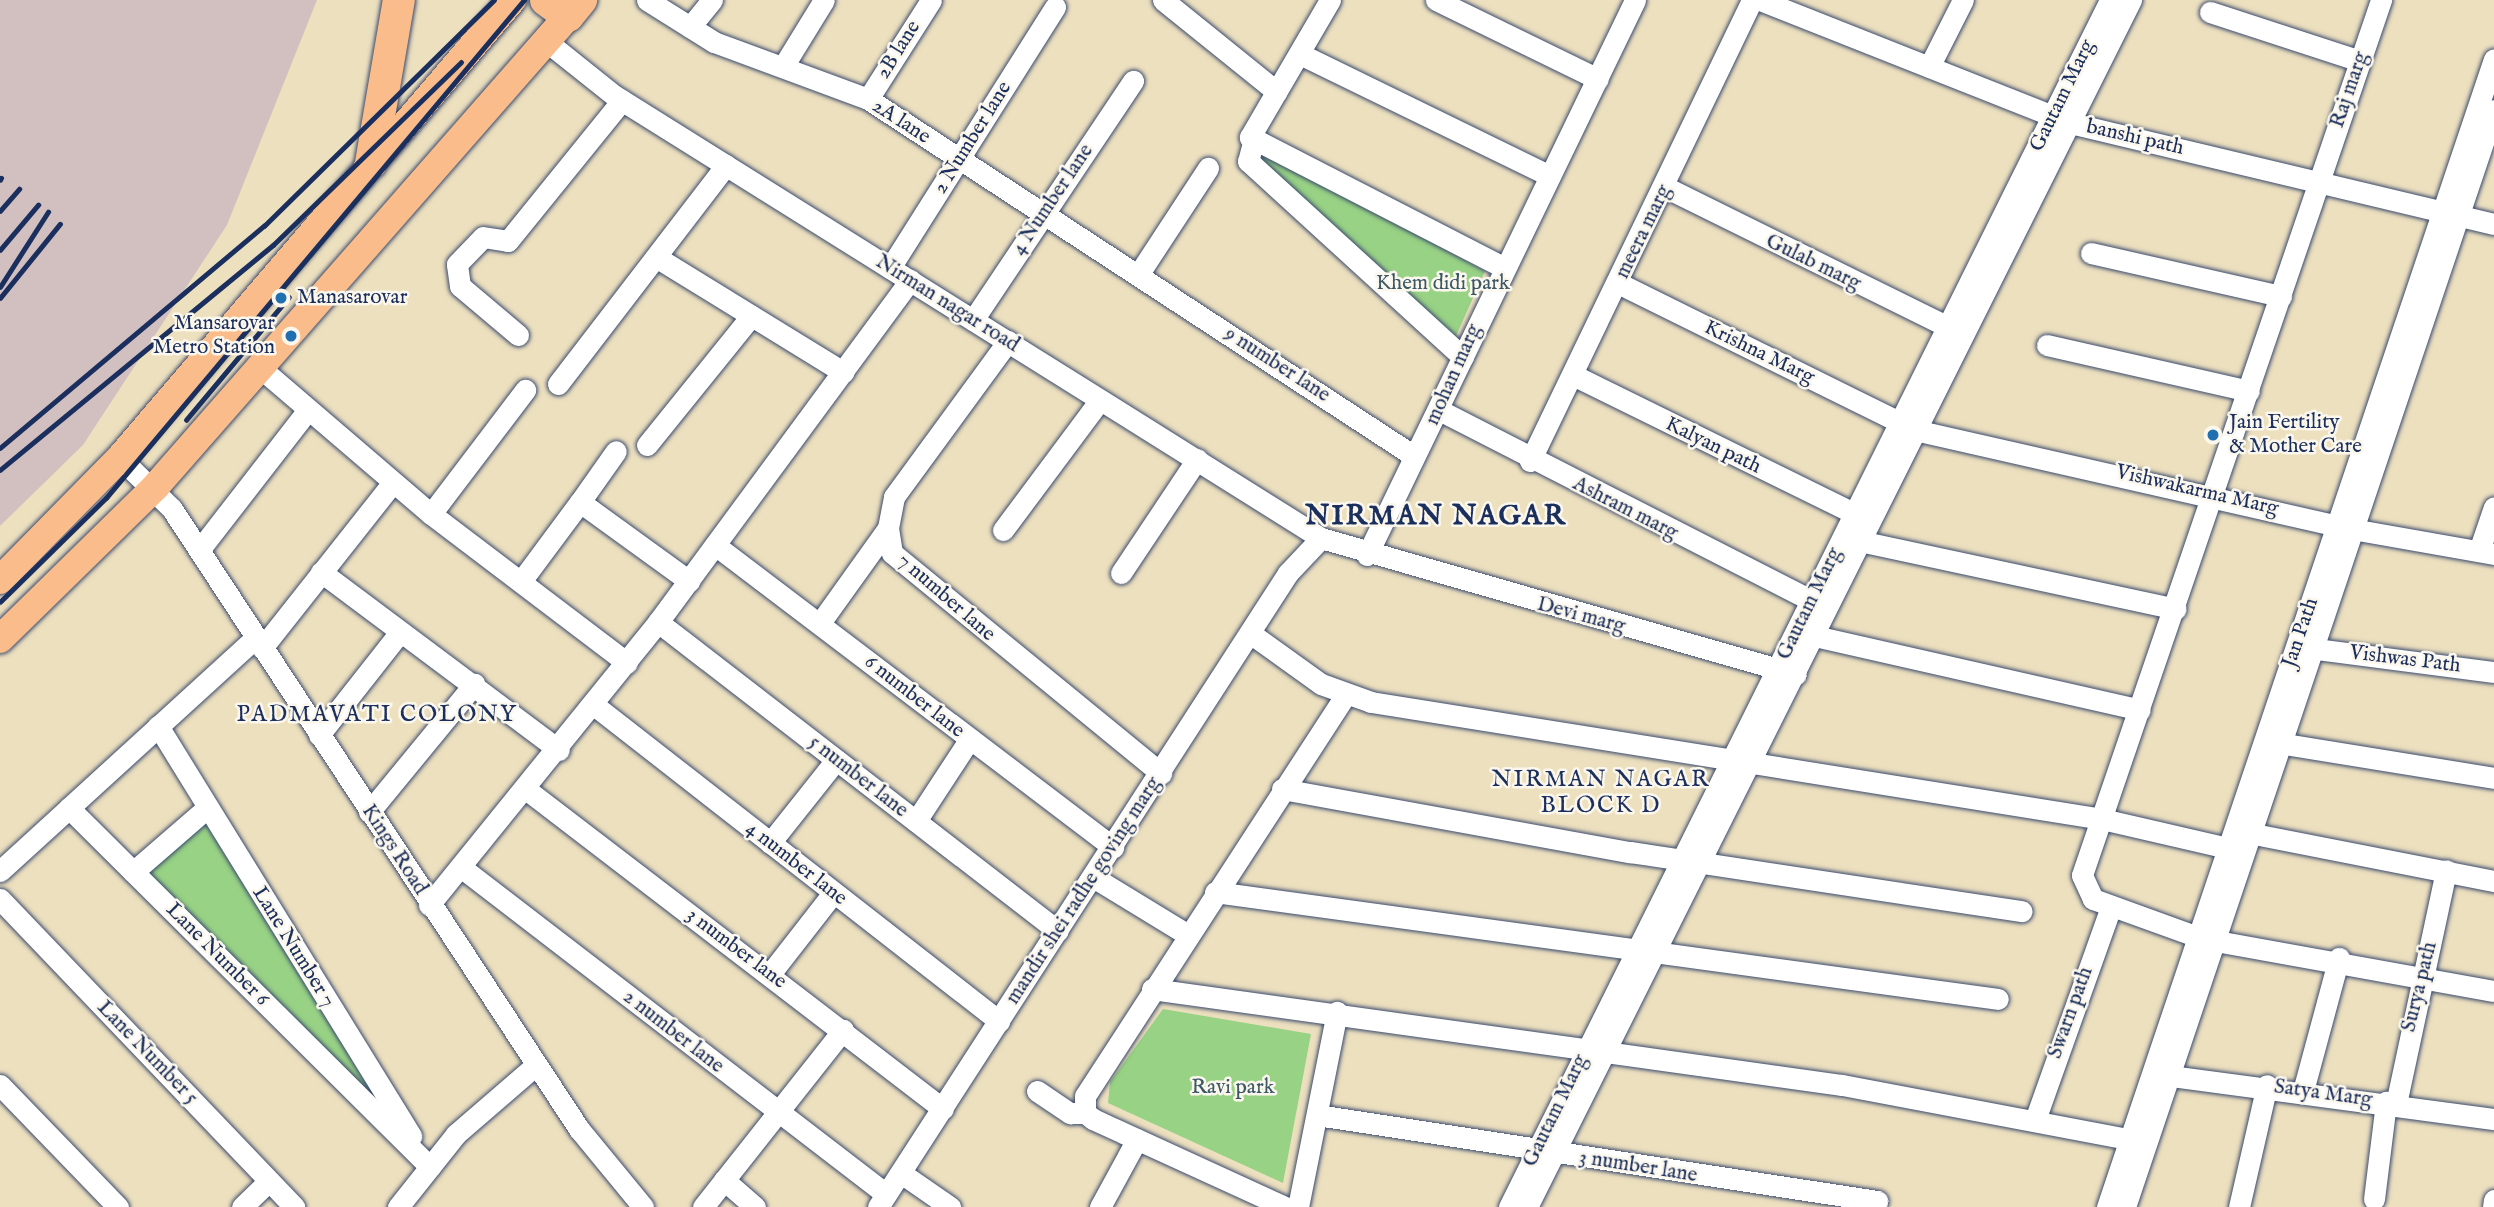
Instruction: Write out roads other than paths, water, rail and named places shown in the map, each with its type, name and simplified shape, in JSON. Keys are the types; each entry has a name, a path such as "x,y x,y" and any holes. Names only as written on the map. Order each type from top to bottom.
{"highway":[{"path":"371,163 399,0"}],"main road":[{"path":"0,580 120,458 512,0"},
{"path":"0,639 156,486 257,365 546,41 565,5"}],"street":[{"name":"2A lane","path":"647,0 690,27 868,99 1138,275"},
{"path":"690,27 712,0"},
{"path":"784,65 824,0"},
{"name":"2B lane","path":"868,99 931,0"},
{"path":"1163,0 1277,92"},
{"path":"1330,0 1277,92 1254,139 1248,161 1463,357"},
{"path":"1436,0 1598,79"},
{"name":"mohan marg","path":"1367,555 1414,456 1441,411 1503,267 1635,0"},
{"name":"meera marg","path":"1530,461 1665,187 1752,0"},
{"name":"banshi path","path":"1760,0 2061,120 2494,224"},
{"path":"1929,67 1964,0"},
{"name":"Gautam Marg","path":"1522,1205 1545,1152 1787,671 1812,601 1852,540 1855,514 1908,426 2061,120 2110,0"},
{"path":"2061,120 2131,0"},
{"name":"Raj marg","path":"2111,906 2083,889 2102,819 2176,609 2381,0"},
{"name":"2 Number lane","path":"890,268 1055,7"},
{"path":"2210,12 2360,61"},
{"name":"Nirman nagar road","path":"546,41 622,100 1321,538"},
{"path":"1300,54 1550,176"},
{"name":"Jan Path","path":"2207,939 2228,848 2346,527 2451,214 2494,59"},
{"name":"4 Number lane","path":"973,320 1133,81"},
{"path":"518,335 460,286 457,264 483,237 508,241 622,100"},
{"name":"Jan Path","path":"2451,214 2494,110"},
{"path":"1254,139 1503,267"},
{"path":"558,384 726,165"},
{"path":"1138,275 1208,168"},
{"name":"Gulab marg","path":"1665,187 1955,331"},
{"path":"2091,253 2281,296"},
{"path":"656,257 843,372"},
{"name":"9 number lane","path":"1138,275 1414,456"},
{"path":"429,905 527,790 627,663 910,280"},
{"name":"Krishna Marg","path":"1618,284 1908,426"},
{"path":"647,445 751,316"},
{"name":"7 number lane","path":"1008,341 894,497 888,528 892,553 1161,773"},
{"path":"2047,345 2249,391"},
{"path":"257,365 307,411 431,514 522,580 627,663"},
{"name":"Kalyan path","path":"1573,375 1855,514"},
{"path":"431,514 525,390"},
{"path":"1003,530 1100,400"},
{"path":"200,549 307,411"},
{"name":"Ashram marg","path":"1441,411 1530,461 1812,601"},
{"path":"1787,671 1815,636 1852,540 1908,426"},
{"name":"Vishwakarma Marg","path":"1908,426 2215,494 2346,527 2486,553"},
{"path":"522,580 616,451"},
{"name":"Kings Road","path":"120,458 156,486 200,549 429,905 537,1065 638,1205"},
{"path":"1121,573 1197,460"},
{"path":"0,871 158,726 259,643 321,572 393,482"},
{"path":"580,502 688,581"},
{"path":"2486,553 2494,508"},
{"name":"Jan Path","path":"2125,1207 2160,1075 2207,939 2254,834 2316,649 2346,527"},
{"path":"820,622 888,528"},
{"path":"1321,538 1367,555"},
{"name":"mandir shei radhe goving marg","path":"882,1201 1289,573 1321,538"},
{"path":"1852,540 2176,609"},
{"name":"6 number lane","path":"715,545 820,622 969,740 1113,847"},
{"name":"Devi marg","path":"1367,555 1787,671"},
{"path":"321,572 559,750"},
{"name":"5 number lane","path":"658,622 1058,931"},
{"path":"318,735 400,632"},
{"path":"1250,634 1290,666 1345,695 1740,764 2102,819 2228,848"},
{"path":"1815,636 2140,710"},
{"name":"Vishwas Path","path":"2316,649 2494,672"},
{"path":"369,812 474,684"},
{"path":"1085,1113 1087,1086 1345,695"},
{"name":"4 number lane","path":"594,705 999,1021"},
{"name":"Lane Number 7","path":"158,726 430,1167"},
{"path":"916,821 969,740"},
{"path":"2285,744 2494,778"},
{"path":"770,843 836,760"},
{"path":"1282,789 1691,860 2022,911"},
{"name":"3 number lane","path":"527,790 943,1109"},
{"path":"133,872 208,807"},
{"name":"Lane Number 6","path":"69,808 430,1167"},
{"path":"2254,834 2494,881"},
{"name":"2 number lane","path":"461,868 775,1113 882,1201"},
{"name":"Surya path","path":"2374,1199 2391,1103 2446,870"},
{"path":"1093,877 1188,936"},
{"path":"1215,892 1998,999"},
{"path":"770,974 834,893"},
{"name":"Lane Number 5","path":"0,899 294,1207"},
{"path":"2111,906 2207,939 2339,958 2494,990"},
{"name":"Swarn path","path":"2035,1120 2111,906"},
{"path":"2303,1091 2339,958"},
{"path":"1152,989 1336,1012 1842,1085 2128,1139"},
{"path":"1298,1207 1336,1012"},
{"path":"703,1207 843,1030"},
{"path":"398,1207 456,1134 537,1065"},
{"name":"Jan Path","path":"2107,1207 2128,1139 2160,1075"},
{"name":"Satya Marg","path":"2160,1075 2267,1086 2494,1119"},
{"path":"0,1085 118,1207"},
{"path":"2239,1207 2267,1086"},
{"path":"1037,1091 1070,1112 1085,1113 1285,1207"},
{"name":"3 number lane","path":"1317,1115 1877,1201"},
{"path":"1100,1207 1137,1139"},
{"path":"901,1172 950,1207"},
{"path":"724,1180 755,1207"},
{"path":"242,1207 269,1181"},
{"path":"2493,1207 2494,1200"},
{"path":"1522,1205 1550,1207"}],"railway":[{"path":"0,448 264,226 494,0"},
{"path":"0,602 106,498 524,0"},
{"path":"0,470 273,245 461,62"},
{"path":"0,211 19,189"},
{"path":"0,250 38,205"},
{"path":"0,287 48,212"},
{"path":"0,298 60,224"},
{"path":"186,420 289,297"}],"place":[{"name":"Manasarovar","path":"281,298"},
{"name":"Mansarovar Metro Station","path":"291,336"},
{"name":"Jain Fertility & Mother Care","path":"2213,435"}],"district":[{"name":"NIRMAN NAGAR","path":"1436,517"},
{"name":"PADMAVATI COLONY","path":"377,715"},
{"name":"NIRMAN NAGAR BLOCK D","path":"1601,793"}],"park label":[{"name":"Khem didi park","path":"1443,284"},
{"name":"Ravi park","path":"1233,1088"}]}
